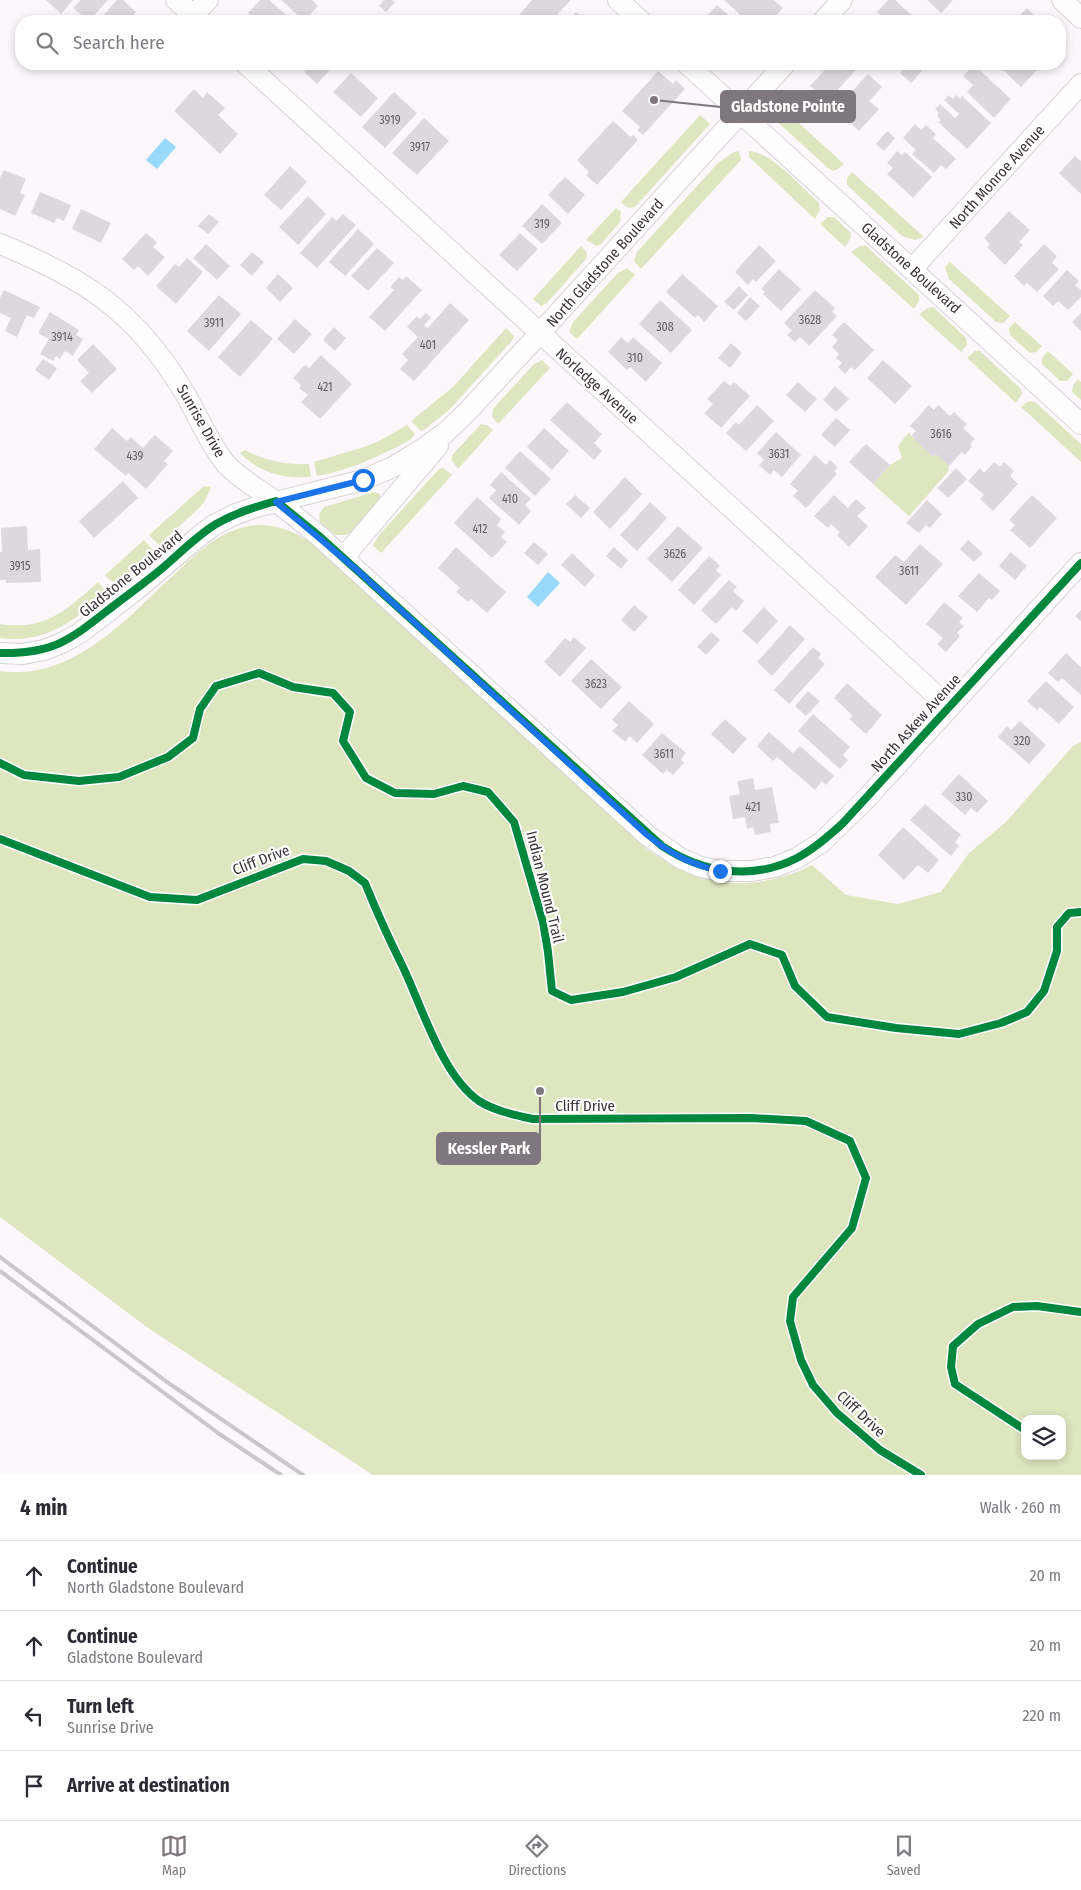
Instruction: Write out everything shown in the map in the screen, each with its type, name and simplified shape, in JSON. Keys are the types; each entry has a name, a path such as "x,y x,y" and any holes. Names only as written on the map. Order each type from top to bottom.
{"street":[{"path":"176,0 193,15"},
{"path":"198,15 208,0"},
{"path":"618,0 635,15"},
{"path":"828,15 842,0"},
{"path":"1062,0 1081,18"},
{"name":"Norledge Avenue","path":"253,70 950,707"},
{"name":"Gladstone Boulevard","path":"694,70 1081,424"},
{"name":"North Gladstone Boulevard","path":"343,558 467,412 780,70"},
{"name":"North Monroe Avenue","path":"912,269 1081,84"},
{"name":"Sunrise Drive","path":"0,244 67,275 103,298 124,315 147,339 165,363 197,412 225,462 238,475 276,502 343,558 647,835 680,858 701,867 720,871 751,871"},
{"name":"North Gladstone Boulevard","path":"321,491 363,480 393,467 422,450 445,433 467,412"},
{"name":"Gladstone Boulevard","path":"0,653 24,654 44,650 62,643 80,633 137,589 214,525 236,514 321,491"},
{"name":"North Askew Avenue","path":"751,871 775,867 797,858 822,842 866,799 1081,563"}],"green space":[{"path":"781,107 844,164 833,171 828,168 772,117"},
{"path":"700,115 710,124 635,207 624,205 621,202"},
{"path":"739,151 741,160 641,269 634,261 637,252 717,164 732,153"},
{"path":"749,151 758,153 777,164 819,203 820,210 815,219 749,157"},
{"path":"852,172 924,237 915,240 902,236 847,185 847,178"},
{"path":"616,208 621,212 620,222 601,244 597,246 586,240"},
{"path":"828,217 834,217 851,233 851,237 845,247 820,224"},
{"path":"581,246 587,253 586,259 547,303 541,306 533,299"},
{"path":"860,246 866,246 919,295 919,301 914,309 851,252"},
{"path":"950,262 1010,316 1003,323 996,322 949,279 945,267"},
{"path":"627,268 635,275 577,339 569,332 573,322 618,273"},
{"path":"933,307 966,338 967,345 961,352 919,314"},
{"path":"1015,322 1042,346 1036,352 1030,353 1010,335 1009,328"},
{"path":"506,328 514,336 511,342 449,410 421,431 411,421 453,387"},
{"path":"975,351 980,351 1021,389 1022,394 1016,403 967,358"},
{"path":"1048,351 1073,374 1067,381 1060,381 1042,364 1042,358"},
{"path":"542,360 550,368 498,424 492,417 493,409 534,364"},
{"path":"1078,379 1081,382 1081,400 1072,392 1073,385"},
{"path":"1029,401 1035,402 1081,444 1081,462 1021,407"},
{"path":"481,424 487,425 493,430 458,469 451,459 453,454"},
{"path":"407,425 415,434 410,440 365,462 317,476 314,462 364,447"},
{"path":"909,432 933,457 936,454 949,466 948,472 909,516 873,484 890,465 902,458 898,446"},
{"path":"245,450 276,462 309,464 311,477 282,476 264,470 240,453"},
{"path":"443,468 452,475 381,553 373,546 379,535 439,469"},
{"path":"204,486 211,487 206,499 199,508 159,545 149,535"},
{"path":"374,492 380,494 381,499 346,535 335,535 320,522 319,514 324,507"},
{"path":"260,525 282,528 295,533 315,546 648,850 682,869 716,881 752,883 771,880 812,865 846,895 898,904 941,892 969,853 1006,822 1073,746 1081,742 1081,1475 373,1475 148,1328 0,1217 0,671 27,672 53,666 76,656 99,642 120,625 206,546 225,534"},
{"path":"144,540 153,550 120,581 113,582 108,579 105,575"},
{"path":"98,582 104,589 103,596 80,614 56,629 30,638 0,638 0,624 16,625 43,621 65,609"}],"water":[{"path":"165,138 176,147 157,169 146,160"},
{"path":"548,572 560,583 538,607 527,597"}],"building":[{"path":"46,0 73,0 61,14"},
{"path":"81,0 108,0 94,15 82,15 73,8"},
{"path":"117,0 123,0 136,12 133,15 103,15"},
{"path":"260,0 269,0 286,15 250,15 248,13"},
{"path":"281,0 312,0 318,6 310,15 297,15"},
{"path":"384,0 395,2 386,12 379,6"},
{"path":"532,0 571,0 557,15 520,14"},
{"path":"724,0 774,0 783,8 777,15 740,15"},
{"path":"888,0 895,0 911,15 881,15 877,12"},
{"path":"927,0 953,0 941,13"},
{"path":"717,5 728,15 708,15"},
{"path":"1027,8 1034,15 1020,15"},
{"path":"306,70 330,70 317,84 304,72"},
{"path":"825,70 856,70 831,97 823,90 820,94 810,86"},
{"path":"903,70 923,70 911,83 900,73"},
{"path":"969,70 979,70 1011,99 994,118 967,92 973,85 963,76"},
{"path":"1003,70 1037,70 1021,87"},
{"path":"658,71 673,84 676,80 685,89 643,135 637,130 640,127 622,111"},
{"path":"351,73 378,98 361,117 333,92"},
{"path":"868,74 882,87 869,101 879,109 859,131 841,114 850,104 845,99"},
{"path":"194,89 203,98 207,92 225,108 218,115 238,134 220,154 174,111"},
{"path":"394,92 417,113 385,148 362,127"},
{"path":"949,95 953,99 956,95 960,99 962,96 991,123 967,149 938,122 941,120 937,116 939,113 935,109 940,104 955,118 959,114 944,100"},
{"path":"424,118 449,141 417,175 392,153"},
{"path":"613,121 631,137 633,135 638,140 597,185 586,175 589,172 577,160"},
{"path":"915,124 921,130 926,125 936,134 933,138 956,159 946,169 941,165 934,173 912,154 916,150 903,138"},
{"path":"887,131 895,138 884,151 876,144"},
{"path":"897,151 902,155 905,152 932,177 913,198 887,174 893,168 887,163"},
{"path":"1075,156 1081,161 1081,194 1059,173"},
{"path":"290,166 307,182 281,210 264,195"},
{"path":"4,170 26,179 20,193 25,195 15,216 0,209 0,178"},
{"path":"565,177 585,195 568,214 548,195"},
{"path":"40,192 71,205 64,221 57,218 54,223 31,213"},
{"path":"308,196 326,214 298,245 279,227"},
{"path":"542,204 562,223 542,244 522,226"},
{"path":"81,209 111,223 101,243 72,229"},
{"path":"1009,211 1030,230 1019,242 1023,245 1005,265 987,247 990,244 984,238"},
{"path":"209,214 219,222 208,234 198,226"},
{"path":"343,214 356,225 317,268 300,253 332,217 336,221"},
{"path":"358,229 374,244 345,276 329,262"},
{"path":"146,233 157,242 153,247 165,257 148,276 138,266 134,270 122,259"},
{"path":"520,233 538,249 517,271 499,255"},
{"path":"206,244 230,266 217,280 193,258"},
{"path":"1044,244 1057,256 1052,263 1059,269 1037,292 1027,283 1024,286 1014,276"},
{"path":"759,245 776,261 756,282 753,279 748,285 735,272"},
{"path":"377,248 394,263 368,291 351,276"},
{"path":"252,252 264,262 252,276 240,265"},
{"path":"187,258 203,272 176,304 156,286 175,264 179,267"},
{"path":"779,269 801,289 781,311 763,294 765,292 761,289"},
{"path":"1067,270 1079,281 1075,285 1081,290 1081,297 1068,310 1058,301 1053,306 1043,296"},
{"path":"278,274 293,288 280,302 266,288"},
{"path":"682,274 718,306 704,322 698,315 695,318 666,292"},
{"path":"406,276 422,290 385,331 369,317 394,290 390,287 399,277 403,280"},
{"path":"739,286 748,295 734,310 724,302"},
{"path":"4,290 40,307 34,318 27,315 17,337 5,331 11,318 0,313 0,298"},
{"path":"815,290 835,308 832,312 837,316 809,346 800,337 795,342 787,335 792,331 784,323"},
{"path":"219,295 241,314 209,351 187,331"},
{"path":"750,297 760,306 746,321 737,313"},
{"path":"660,300 692,330 671,353 639,324"},
{"path":"450,303 469,320 414,381 400,369 408,360 402,354 418,337 407,327 417,316 420,319 426,313 431,318 424,325 428,328"},
{"path":"50,312 79,330 76,335 83,339 73,356 65,351 60,359 56,356 53,361 40,354 49,339 38,333"},
{"path":"1081,313 1081,331 1072,322"},
{"path":"295,319 312,334 294,354 277,339"},
{"path":"251,320 273,339 240,377 218,357"},
{"path":"844,322 874,350 855,370 851,367 845,374 838,367 842,363 836,358 839,354 832,347 838,340 832,335"},
{"path":"334,327 346,338 335,351 323,340"},
{"path":"621,337 628,343 633,337 662,363 646,382 630,367 627,370 608,352"},
{"path":"731,343 742,353 730,368 718,358"},
{"path":"93,344 117,369 92,393 80,381 89,373 77,360"},
{"path":"321,355 352,384 320,419 301,402 308,395 299,388 301,385 293,378 305,365 309,368"},
{"path":"43,359 57,368 49,380 35,370"},
{"path":"883,360 912,386 895,404 867,378"},
{"path":"724,381 730,386 734,382 750,396 721,428 704,413 713,404 707,399"},
{"path":"798,382 817,399 805,412 786,395"},
{"path":"835,386 849,399 836,412 823,400"},
{"path":"567,402 602,434 594,443 602,451 594,460 550,420"},
{"path":"757,405 774,421 746,451 726,433 736,422 739,425"},
{"path":"929,405 934,410 938,405 950,416 954,412 967,424 963,428 975,439 970,444 972,447 965,455 962,452 949,466 936,454 933,457 911,436 916,431 910,426"},
{"path":"836,418 850,430 835,447 821,435"},
{"path":"112,428 127,441 131,437 143,448 155,435 173,451 164,461 168,464 146,489 128,473 126,476 94,449"},
{"path":"544,428 569,451 552,470 527,447"},
{"path":"776,432 801,455 782,477 774,470 770,475 759,465 764,460 757,453"},
{"path":"866,444 890,465 873,484 849,462"},
{"path":"520,451 551,479 535,496 505,468"},
{"path":"815,455 826,465 830,460 838,468 834,471 837,474 806,508 793,496 798,491 790,484"},
{"path":"994,462 1000,467 1004,462 1014,471 1010,476 1018,484 993,511 980,499 984,495 968,481 980,468 984,473"},
{"path":"956,468 967,479 948,498 937,488"},
{"path":"501,472 531,499 525,505 531,511 519,525 489,498 496,490 490,485"},
{"path":"625,477 642,494 610,529 593,512"},
{"path":"123,481 138,498 94,538 79,521"},
{"path":"575,495 590,508 581,518 566,504"},
{"path":"834,495 848,508 856,499 866,508 857,516 868,526 849,547 837,535 840,532 831,524 828,528 814,516"},
{"path":"1032,495 1057,518 1030,548 1010,530 1015,525 1009,520"},
{"path":"477,497 501,519 497,525 505,532 501,537 507,542 492,558 454,523"},
{"path":"927,500 942,514 930,528 926,525 919,533 906,523"},
{"path":"650,502 667,518 637,551 620,535"},
{"path":"27,526 28,550 40,549 41,582 6,583 6,580 0,580 1,528"},
{"path":"678,526 703,548 672,582 647,559"},
{"path":"968,540 983,553 974,562 960,549"},
{"path":"534,542 548,554 538,565 524,553"},
{"path":"920,544 943,564 906,605 875,577 895,555 904,562"},
{"path":"456,547 506,592 487,613 471,599 468,602 456,592 460,588 438,568"},
{"path":"614,547 628,560 621,569 606,556"},
{"path":"1011,552 1027,566 1015,580 999,566"},
{"path":"572,553 595,575 585,587 561,565"},
{"path":"709,556 720,566 716,570 721,575 694,605 678,590"},
{"path":"979,573 1000,591 992,600 989,598 977,612 958,596"},
{"path":"729,580 737,587 733,591 744,601 736,611 732,607 716,624 701,610"},
{"path":"944,602 963,618 959,622 964,626 957,633 960,636 946,652 937,644 943,638 926,624"},
{"path":"634,605 648,617 634,632 621,620"},
{"path":"764,607 778,621 757,644 742,631"},
{"path":"1081,610 1081,621 1075,616"},
{"path":"790,625 805,639 772,676 757,662"},
{"path":"711,632 720,640 706,655 697,647"},
{"path":"574,637 586,648 560,677 544,662 565,638 570,642"},
{"path":"813,647 821,654 818,658 825,664 789,704 774,690"},
{"path":"1066,653 1081,667 1081,695 1062,678 1058,682 1048,673"},
{"path":"591,659 622,687 601,709 571,681"},
{"path":"1046,681 1074,707 1059,724 1040,707 1037,710 1027,701"},
{"path":"847,683 882,715 866,734 849,719 853,716 834,698"},
{"path":"808,691 820,701 806,716 795,706"},
{"path":"629,701 654,724 637,743 630,736 625,742 612,731 618,725 612,720"},
{"path":"813,714 850,747 843,755 848,760 840,769 798,731"},
{"path":"725,719 747,739 733,754 711,734"},
{"path":"1020,721 1046,745 1029,764 998,737 1007,726 1011,730"},
{"path":"769,732 793,753 800,746 834,776 826,785 822,781 815,790 777,757 773,761 757,746"},
{"path":"662,733 686,753 681,759 684,763 673,775 667,770 663,774 642,755"},
{"path":"959,774 988,801 977,813 971,808 965,815 941,794"},
{"path":"753,778 755,790 772,787 779,823 770,824 771,832 755,835 753,827 747,829 745,817 733,819 729,796 740,794 737,781"},
{"path":"925,804 961,835 955,842 959,846 951,856 910,820"},
{"path":"903,827 939,860 928,873 918,865 904,880 878,855"}],"railway":[{"path":"0,1257 167,1382 303,1475"},
{"path":"0,1271 218,1433 281,1475"}],"cycle path":[{"path":"0,653 35,651 73,636 153,576 209,528 238,513 276,501 318,535 662,846 678,855 711,868 728,871 763,870 797,858 809,851 843,823 1081,563"},
{"name":"Indian Mound Trail","path":"0,763 24,775 79,781 119,777 168,757 193,738 200,709 216,686 259,673 293,687 333,693 350,712 343,741 366,778 395,793 434,794 463,786 488,792 514,822 543,922 552,991 571,1000 623,992 676,977 750,944 782,955 795,986 827,1017 896,1028 959,1034 1001,1023 1027,1012 1044,991 1057,951 1057,927 1069,913 1081,912"},
{"name":"Cliff Drive","path":"0,839 150,897 197,900 303,859 326,861 349,871 365,883 433,1037 454,1074 479,1101 498,1110 533,1119 751,1118 806,1121 850,1141 866,1178 852,1228 793,1297 790,1321 801,1360 813,1385 837,1413 880,1450 921,1475"},
{"path":"1021,1427 955,1384 951,1367 953,1346 978,1324 1013,1307 1037,1306 1081,1312"}],"place":[{"name":"Gladstone Pointe","path":"654,100"},
{"name":"Kessler Park","path":"540,1091"}],"route":[{"path":"363,480 276,502 318,535 357,570 647,835 680,858 701,867 720,871"}]}
